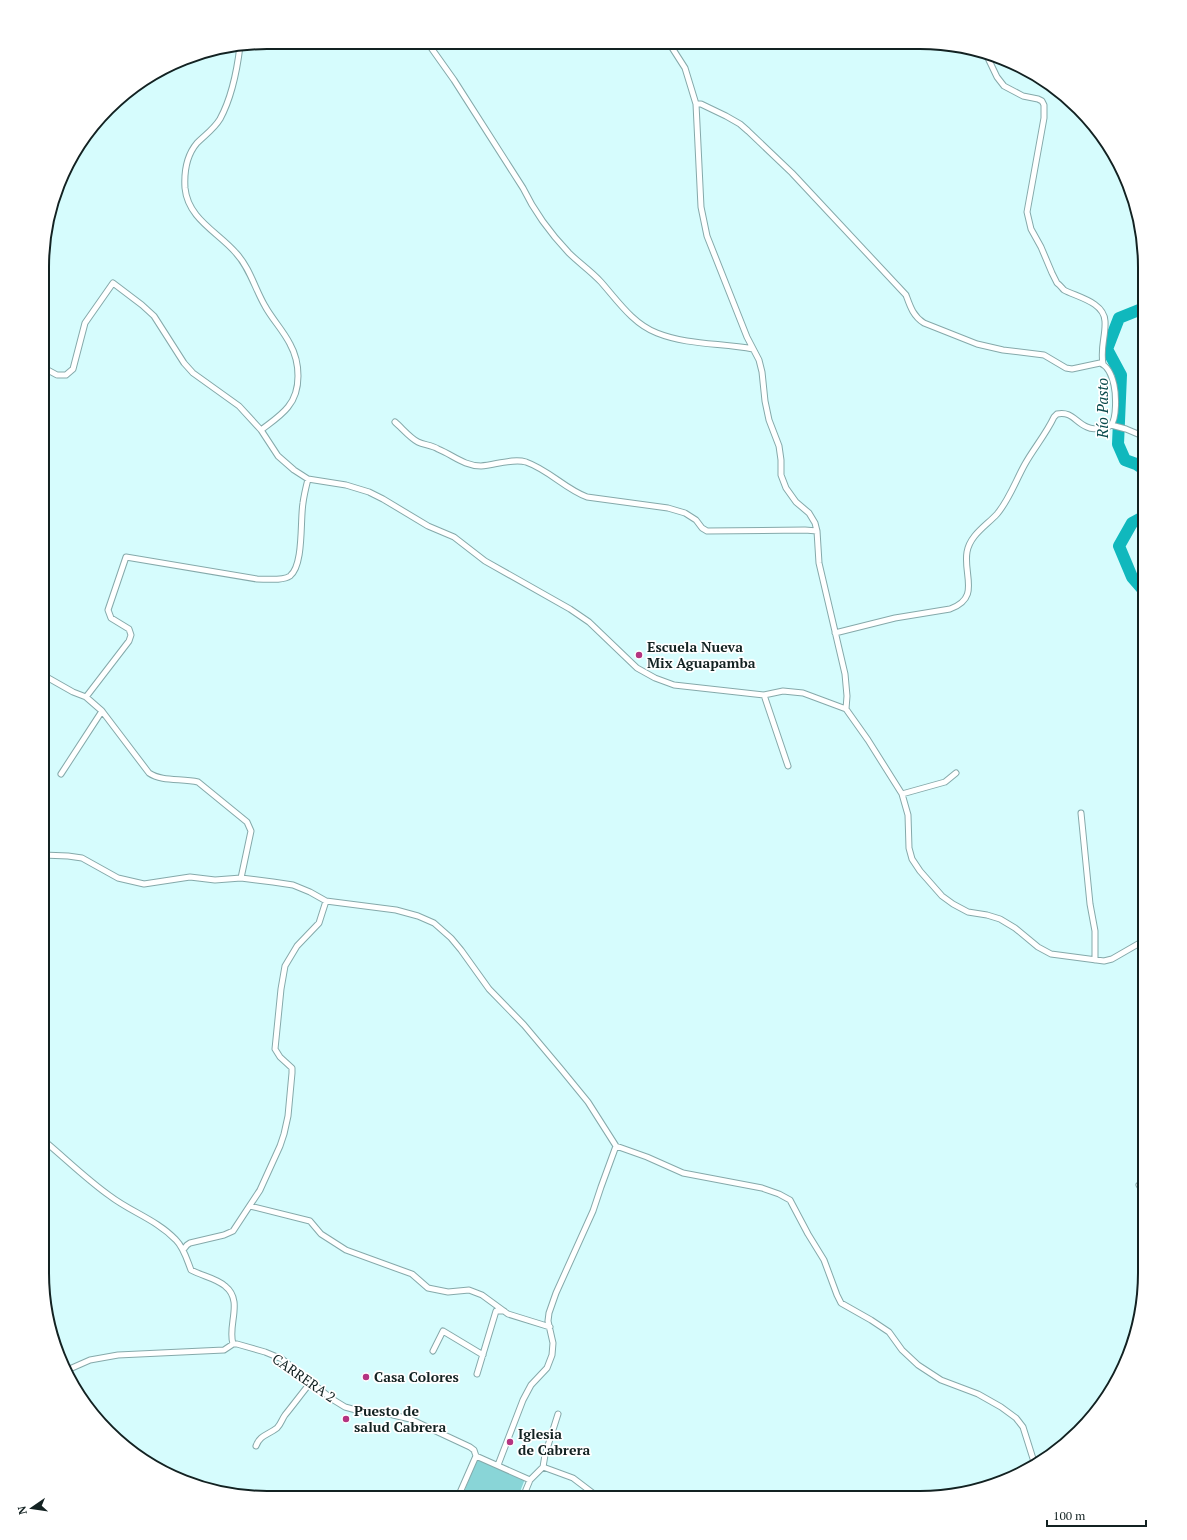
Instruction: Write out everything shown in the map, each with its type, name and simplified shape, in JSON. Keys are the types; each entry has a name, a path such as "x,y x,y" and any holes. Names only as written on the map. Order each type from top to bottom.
{"street":[{"path":"432,49 458,86 523,188 531,204 556,238 570,253 591,271 624,308 642,325 656,333 672,338 753,349"},
{"path":"674,49 685,68 696,104 701,207 707,236 747,337 759,360 769,420 779,446 781,475 786,488 796,502 808,513 815,523 819,563 834,633 845,674 847,696 846,709"},
{"path":"239,51 237,72 222,113 212,131 198,143 188,156 185,174 185,188 187,202 192,210 201,221 236,253 245,264 264,306 290,343 296,355 298,371 297,386 294,397 288,407 261,430"},
{"path":"989,61 997,77 1004,86 1023,96 1038,99 1042,101 1044,105 1044,118 1038,145 1035,173 1027,206 1028,220 1057,283 1064,290 1090,300 1105,317 1101,348 1103,364 1109,370 1114,385 1116,401 1114,425"},
{"path":"696,104 701,104 740,124 792,173 906,295 916,318 924,323 977,344 1003,350 1044,355 1066,368 1072,369 1100,363 1103,364"},
{"path":"49,371 57,375 66,375 73,369 85,323 114,283 154,316 184,363 193,373 238,406 261,430 278,456 294,470 308,479 346,485 369,492 428,526 454,537 485,561 570,609 588,622 637,668 655,678 674,685 764,695 783,692 803,693 846,709 868,740 902,794 908,815 908,848 912,859 920,871 942,896 953,904 968,912 1000,919 1015,928 1034,944 1051,954 1104,961 1112,959 1138,944"},
{"path":"834,633 895,618 958,606 964,601 968,595 969,582 967,552 970,543 975,535 998,512 1025,464 1057,414 1068,414 1085,427 1091,429 1114,425 1138,434"},
{"path":"395,422 417,442 438,448 466,464 479,466 514,461 525,462 588,497 668,508 685,513 696,520 702,528 708,531 817,531"},
{"path":"86,697 129,641 129,629 111,618 108,610 126,557 257,579 276,580 290,576 296,568 300,553 303,503 308,479"},
{"path":"49,678 73,692 86,697 102,711 149,773 161,778 198,782 247,822 250,831 241,878"},
{"path":"764,695 788,766"},
{"path":"61,774 102,711"},
{"path":"902,794 945,782 956,773"},
{"path":"1081,813 1090,904 1095,932 1096,960"},
{"path":"49,855 82,858 118,878 144,884 190,877 215,880 241,878 293,885 310,892 326,902 396,910 418,916 434,923 451,938 489,988 524,1025 562,1069 588,1102 616,1146 648,1157 683,1173 762,1188 790,1200 824,1260 841,1303 871,1320 888,1332 902,1350 918,1365 941,1380 978,1394 1001,1407 1016,1418 1022,1427 1033,1459"},
{"path":"183,1250 190,1243 229,1234 233,1230 260,1190 280,1146 288,1116 292,1068 280,1057 275,1049 281,989 285,966 297,946 318,923 326,902"},
{"path":"49,1145 112,1198 147,1217 176,1240 183,1250 191,1270 225,1286 230,1293 236,1310 231,1327 231,1338 233,1344 224,1350 118,1354 99,1357 70,1369"},
{"path":"498,1465 523,1400 531,1385 547,1368 552,1355 553,1343 548,1321 549,1313 556,1293 594,1211 601,1186 616,1146"},
{"path":"250,1206 310,1221 321,1234 346,1250 412,1274 428,1288 448,1292 469,1290 482,1295 508,1314 550,1327"},
{"path":"477,1374 496,1311 504,1311"},
{"path":"433,1351 443,1331 483,1355"},
{"name":"CARRERA 2","path":"233,1344 274,1355 332,1399 345,1407 356,1410 389,1414 418,1422 474,1450 476,1456 530,1480"},
{"path":"256,1446 262,1436 280,1425 283,1418 311,1382"},
{"path":"525,1491 530,1480 543,1467 547,1448 558,1414"},
{"path":"461,1491 476,1456"},
{"path":"543,1467 573,1478 590,1491"}],"shaded area":[{"path":"477,1459 525,1479 520,1491 464,1491"}],"waterway":[{"name":"Río Pasto","path":"1138,310 1119,318 1107,349 1121,375 1118,444 1125,460 1138,465"},
{"name":"Río Pasto","path":"1138,520 1132,523 1119,546 1132,577 1138,584"}],"place":[{"name":"Escuela Nueva Mix Aguapamba","path":"639,655"},
{"name":"Casa Colores","path":"366,1377"},
{"name":"Puesto de salud Cabrera","path":"346,1419"},
{"name":"Iglesia de Cabrera","path":"510,1442"}]}
